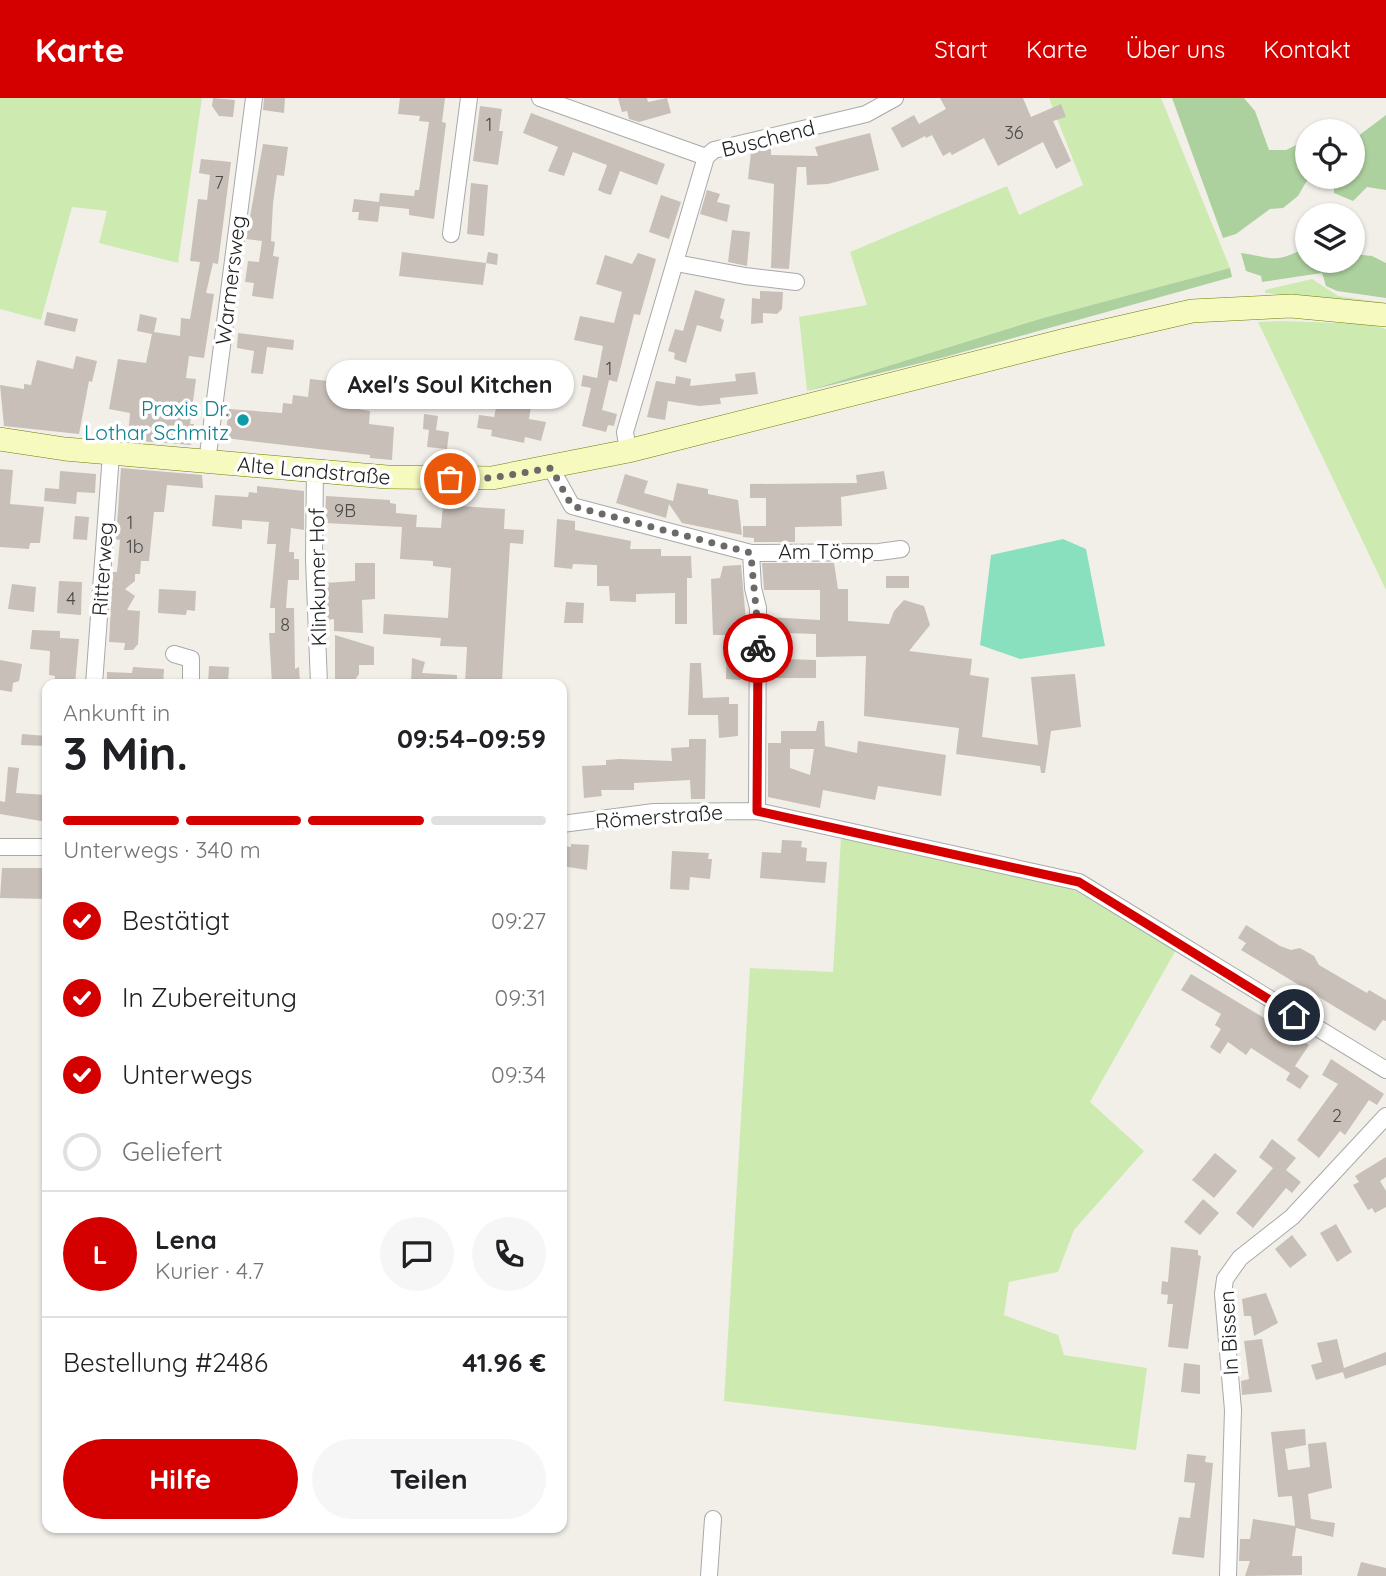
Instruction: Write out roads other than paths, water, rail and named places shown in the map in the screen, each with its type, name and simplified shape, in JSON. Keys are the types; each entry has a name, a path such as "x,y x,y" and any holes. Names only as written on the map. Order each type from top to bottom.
{"main road":[{"name":"Alte Landstraße","path":"0,439 111,454 387,477 466,479 551,468 628,451 1192,311 1291,306 1386,315"}],"street":[{"name":"Warmersweg","path":"207,462 254,98"},
{"path":"451,234 469,98"},
{"path":"540,98 706,157"},
{"name":"Buschend","path":"628,451 625,432 706,157 714,150 866,114 895,98"},
{"path":"676,263 796,282"},
{"name":"Ritterweg","path":"94,679 111,454"},
{"name":"Am Tömp","path":"551,468 572,506 751,553 879,552 901,549"},
{"name":"Klinkumer Hof","path":"315,469 314,560 319,679"},
{"name":"Am Tömp","path":"751,553 752,588 758,608 757,811"},
{"path":"174,654 191,659 191,679"},
{"path":"757,811 1079,882 1386,1070"},
{"name":"Römerstraße","path":"567,823 654,812 757,811"},
{"path":"0,847 42,847"},
{"name":"In Bissen","path":"1228,1576 1233,1410 1223,1294 1225,1279 1240,1258 1292,1217 1386,1116"},
{"path":"709,1576 713,1519"}],"place":[{"name":"Praxis Dr. Lothar Schmitz","path":"243,420"},
{"name":"Axel's Soul Kitchen","path":"450,479"}]}
